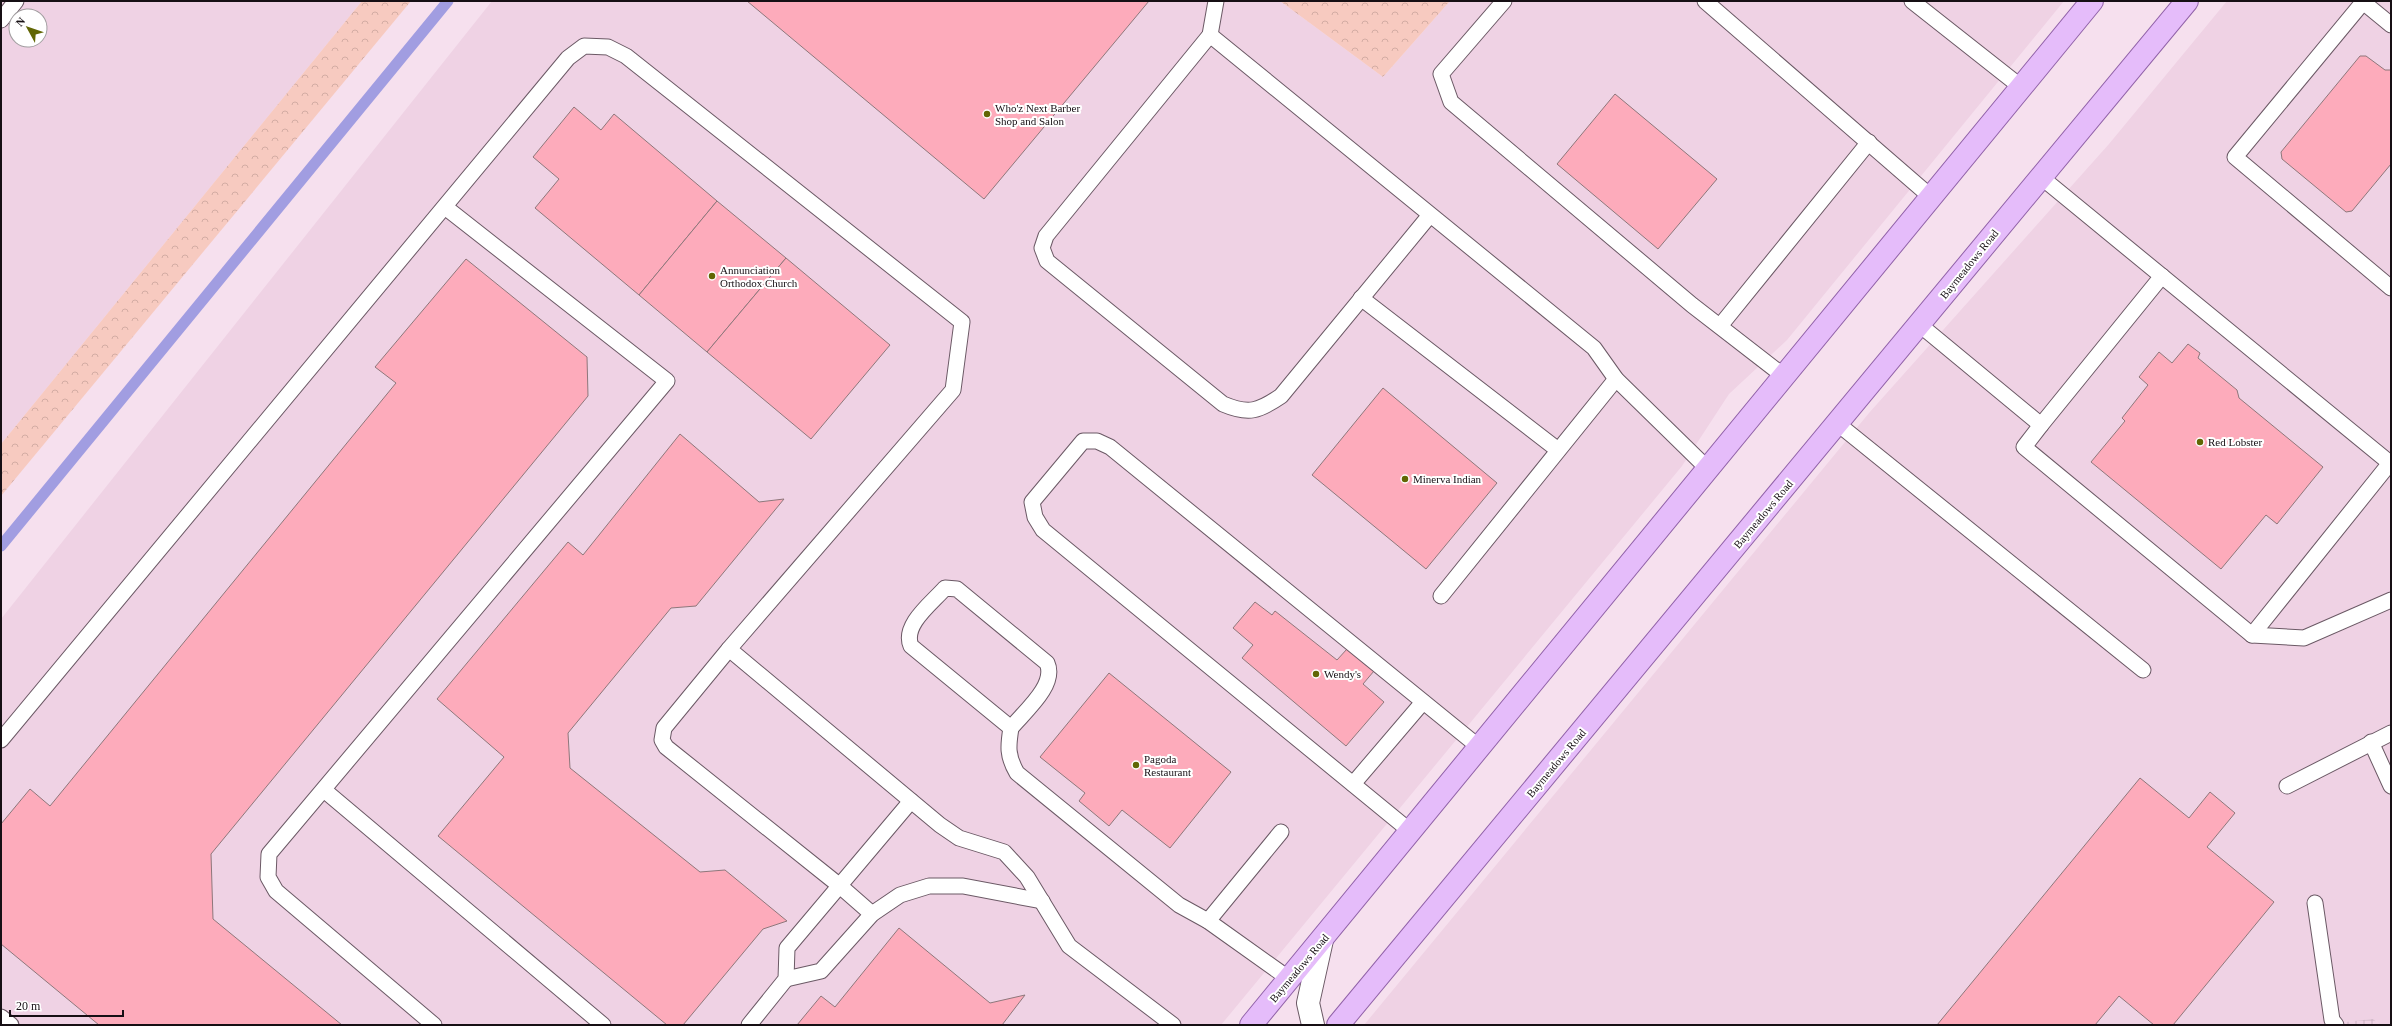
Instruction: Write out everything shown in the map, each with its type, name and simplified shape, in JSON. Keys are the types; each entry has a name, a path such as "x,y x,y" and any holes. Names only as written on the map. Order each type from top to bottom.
{"main road":[{"name":"Baymeadows Road","path":"1251,1025 1288,978 1322,940 1785,377 2092,1"},
{"name":"Baymeadows Road","path":"1338,1025 1838,424 2187,1"},
{"path":"1313,1025 1308,1003 1322,940"}],"lane":[{"path":"1,20 16,1"},
{"path":"1216,1 1210,35 1046,236 1042,248 1047,261 1224,404 1240,411 1262,409 1281,396 1430,215"},
{"path":"1504,1 1441,74 1451,102 1720,326 1785,377"},
{"path":"1705,1 1931,197"},
{"path":"2391,25 2364,2 2236,157 2391,288"},
{"path":"1918,3 2021,87"},
{"path":"1210,35 1594,348 1616,379 1708,469"},
{"path":"1,740 568,58 584,46 608,47 626,56 962,322 953,390 729,649 664,728 662,740 666,747 840,886 872,914"},
{"path":"1720,326 1869,142"},
{"path":"2041,177 2390,464 2252,635"},
{"path":"434,1025 276,891 268,877 269,854 667,382 445,207"},
{"path":"2162,276 2024,447 2252,635 2304,638 2391,600"},
{"path":"1362,298 1558,450"},
{"path":"1920,325 2041,425"},
{"path":"1441,596 1616,379"},
{"path":"1838,424 2143,670"},
{"path":"1410,832 1043,530 1035,517 1032,502 1083,441 1097,441 1110,447 1479,748"},
{"path":"1011,728 911,646 908,638 910,628 945,588 957,589 1047,662 1050,669 1045,687 1011,728 1007,750 1010,762 1017,772 1178,905 1208,921 1288,978"},
{"path":"729,649 911,801 959,838 1004,852 1028,877 1069,946 1173,1025"},
{"path":"1353,784 1423,702"},
{"path":"2287,786 2391,733"},
{"path":"2371,742 2391,786"},
{"path":"324,790 604,1025"},
{"path":"749,1025 786,979 787,948 911,801"},
{"path":"1208,921 1281,832"},
{"path":"786,979 821,971 872,914 900,895 929,886 963,886 1042,901"},
{"path":"2315,903 2332,1020 2336,1025"},
{"path":"1,1017 11,1025"}],"shaded area":[{"path":"1,1 362,1 1,444"},
{"path":"492,1 1280,1 1383,77 1450,1 2064,1 1787,340 1729,394 1682,466 1221,1025 1,1025 1,619"},
{"path":"2227,1 2391,1 2391,1025 2381,1025 2373,1019 2316,1025 1364,1025 1869,413 2109,144"},
{"path":"2373,1019 2381,1025 2316,1025"}],"green space":[{"path":"362,1 411,1 1,496 1,444"},
{"path":"1280,1 1450,1 1383,77"}],"building":[{"path":"747,1 1149,1 984,199"},
{"path":"2360,56 2366,56 2385,70 2391,70 2391,164 2352,211 2346,212 2282,159 2281,152"},
{"path":"1615,94 1717,179 1658,249 1557,164"},
{"path":"574,107 601,130 614,114 717,201 639,295 535,208 559,179 533,157"},
{"name":"Annunciation Orthodox Church","path":"717,201 786,258 707,352 639,295"},
{"path":"786,258 890,345 811,439 707,352"},
{"path":"466,259 587,357 588,396 211,854 213,919 342,1025 99,1025 1,944 1,824 30,789 50,806 396,383 375,367"},
{"name":"Red Lobster","path":"2188,344 2200,353 2198,358 2237,390 2239,398 2323,467 2277,524 2266,515 2221,569 2091,462 2125,421 2122,418 2148,385 2139,377 2159,352 2172,363"},
{"name":"Minerva Indian","path":"1383,388 1497,483 1426,569 1312,475"},
{"path":"680,434 759,502 784,499 696,606 671,608 568,733 570,768 700,872 725,870 787,921 763,929 683,1025 667,1025 438,836 504,757 437,699 568,542 583,555"},
{"name":"Wendy's","path":"1255,602 1272,615 1275,611 1337,660 1347,649 1374,671 1363,684 1384,702 1346,746 1242,658 1253,645 1233,628"},
{"name":"Pagoda Restaurant","path":"1109,673 1231,772 1170,848 1122,810 1109,826 1079,801 1085,793 1040,757"},
{"path":"2140,778 2189,818 2210,792 2235,813 2207,847 2274,902 2173,1025 2154,1025 2119,996 2095,1025 1937,1025"},
{"path":"899,928 990,1003 1025,995 1002,1025 797,1025 821,996 835,1007"}],"waterway":[{"path":"1,546 448,1"}],"place":[{"name":"Who'z Next Barber Shop and Salon","path":"987,114"},
{"name":"Annunciation Orthodox Church","path":"712,276"},
{"name":"Red Lobster","path":"2200,442"},
{"name":"Minerva Indian","path":"1405,479"},
{"name":"Wendy's","path":"1316,674"},
{"name":"Pagoda Restaurant","path":"1136,765"}]}
